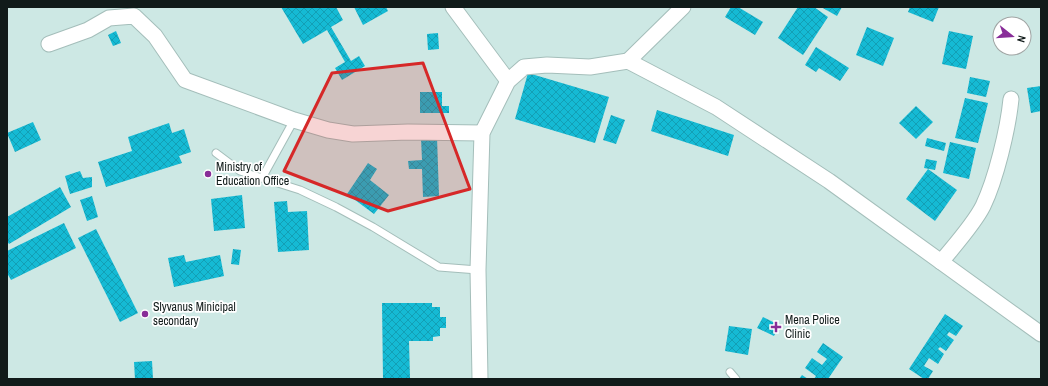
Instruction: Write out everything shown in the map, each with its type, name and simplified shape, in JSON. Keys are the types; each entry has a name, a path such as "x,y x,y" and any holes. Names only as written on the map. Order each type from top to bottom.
{"street":[{"path":"453,7 508,81"},
{"path":"480,379 478,270 482,133 508,81 524,67 547,65 590,67 628,61 684,7"},
{"path":"49,44 88,30 109,18 134,16 155,36 185,80 294,120 328,130 353,134 408,132 482,133"},
{"path":"628,61 716,107 829,181 1041,334"},
{"path":"941,262 983,207 990,189 1008,124 1011,99"}],"lane":[{"path":"262,178 294,120"},
{"path":"216,153 240,171 300,190 336,207 373,226 439,267 478,270"},
{"path":"730,372 736,379"}],"highlighted area":[{"path":"423,63 470,189 388,211 284,171 332,73"}],"building":[{"path":"281,7 336,7 343,20 331,27 351,61 359,56 365,66 342,80 335,68 345,62 327,30 303,44"},
{"path":"354,7 386,7 388,11 363,25"},
{"path":"731,7 738,7 763,22 755,35 725,17"},
{"path":"798,7 814,7 828,17 803,55 778,38"},
{"path":"821,7 842,7 837,16"},
{"path":"910,7 939,7 933,22 908,12"},
{"path":"867,27 894,38 883,66 856,55"},
{"path":"116,31 121,43 113,46 108,35"},
{"path":"949,31 973,36 966,69 942,64"},
{"path":"438,33 439,49 428,50 427,34"},
{"path":"816,47 849,68 840,81 819,68 816,72 805,65"},
{"path":"528,73 609,97 595,143 515,119"},
{"path":"970,77 990,81 986,97 967,93"},
{"path":"1041,86 1041,111 1031,113 1027,88"},
{"path":"420,92 442,92 442,106 449,106 449,113 420,113"},
{"path":"965,98 988,103 978,143 955,138"},
{"path":"916,106 933,122 916,139 899,123"},
{"path":"657,110 734,135 728,156 651,131"},
{"path":"611,115 625,120 616,144 603,140"},
{"path":"33,122 41,140 15,152 7,133"},
{"path":"169,123 172,133 184,129 191,152 179,156 182,163 106,187 98,162 132,151 128,137"},
{"path":"437,137 439,196 423,197 422,169 409,169 408,161 422,160 421,138"},
{"path":"927,138 946,143 944,151 925,146"},
{"path":"950,142 976,148 969,179 943,173"},
{"path":"926,159 937,161 935,170 924,168"},
{"path":"368,163 377,169 370,180 389,195 374,214 347,194"},
{"path":"928,169 957,190 935,221 906,199"},
{"path":"80,171 83,178 92,177 92,187 70,194 65,176"},
{"path":"60,187 71,207 9,244 7,241 7,217"},
{"path":"242,195 245,228 214,231 211,199"},
{"path":"92,196 98,217 87,221 80,200"},
{"path":"287,201 288,212 307,211 309,250 278,252 274,202"},
{"path":"64,223 76,248 11,280 7,273 7,251"},
{"path":"96,229 138,313 120,322 78,238"},
{"path":"233,249 241,250 239,265 231,264"},
{"path":"184,255 186,262 220,255 224,276 174,287 168,258"},
{"path":"382,303 432,303 432,307 440,307 440,317 446,317 446,328 440,328 440,336 433,337 433,341 409,341 410,378 383,379"},
{"path":"945,314 963,326 956,336 949,332 947,335 954,340 946,351 940,347 938,349 944,354 938,364 929,358 924,366 933,371 928,379 924,379 909,369"},
{"path":"763,317 779,325 774,336 757,328"},
{"path":"729,326 752,329 748,355 725,351"},
{"path":"823,343 843,357 828,379 814,379 816,376 805,368 812,358 822,365 827,359 817,352"},
{"path":"152,361 153,379 135,379 134,362"},
{"path":"802,375 808,379 799,379"}],"place":[{"name":"Ministry of Education Office","path":"208,174"},
{"name":"Slyvanus Minicipal secondary","path":"145,314"},
{"name":"Mena Police Clinic","path":"776,327"}]}
